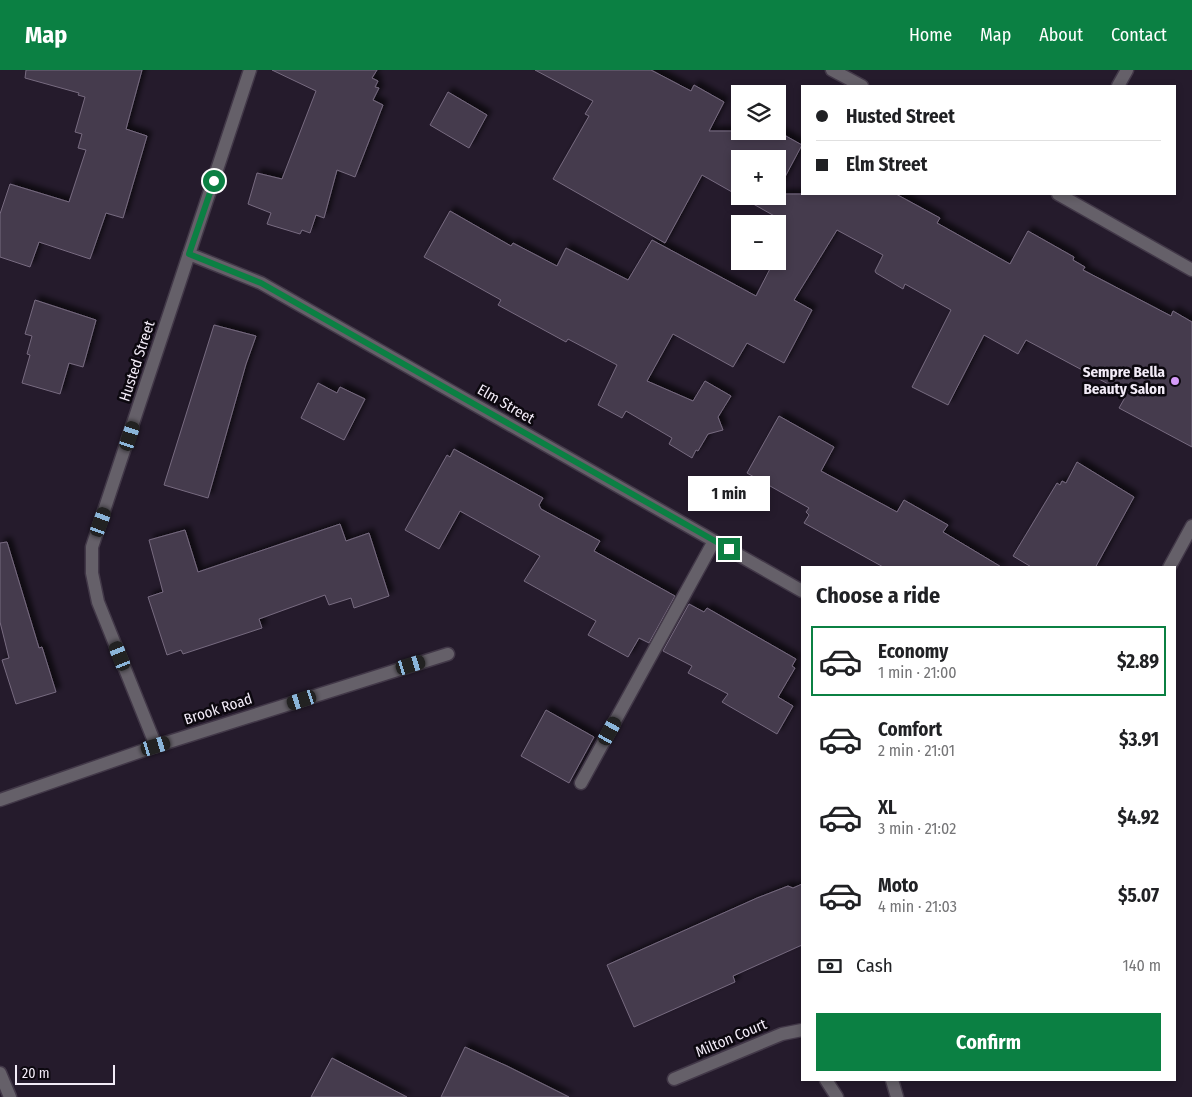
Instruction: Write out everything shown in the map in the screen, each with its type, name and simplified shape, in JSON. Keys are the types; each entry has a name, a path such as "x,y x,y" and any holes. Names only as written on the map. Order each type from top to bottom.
{"street":[{"name":"Husted Street","path":"156,746 98,602 92,573 92,547 250,70"},
{"path":"832,70 860,85"},
{"path":"1119,85 1127,70"},
{"path":"1060,195 1192,270"},
{"name":"Elm Street","path":"189,254 261,283 801,590"},
{"path":"1170,566 1192,526"},
{"path":"582,783 714,541"},
{"name":"Brook Road","path":"0,800 156,746 448,654"},
{"name":"Milton Court","path":"674,1079 782,1034 801,1030"},
{"path":"0,1073 10,1097"},
{"path":"827,1081 837,1097"},
{"path":"892,1081 897,1097"}],"building":[{"path":"26,70 142,70 126,129 147,136 123,218 106,213 90,259 39,242 30,267 0,257 0,214 10,184 69,202 86,150 78,148 82,134 75,132 85,97 78,95 79,93 25,78"},
{"path":"272,70 377,70 372,78 378,81 375,87 379,88 373,100 383,105 355,177 337,170 324,218 316,215 310,233 302,230 300,234 267,224 271,213 248,204 257,173 282,179 316,91"},
{"path":"535,70 651,70 691,91 694,85 724,102 709,131 731,131 731,140 786,140 786,136 801,144 801,147 786,175 786,150 731,150 731,191 702,175 665,243 553,179 589,116 585,114 593,101"},
{"path":"448,92 487,115 469,148 430,125"},
{"path":"786,194 898,195 940,218 937,223 1010,264 1028,231 1074,257 1073,260 1085,267 1083,270 1171,316 1173,311 1192,322 1192,447 1119,408 1127,394 1026,340 1018,354 984,335 948,405 912,387 951,310 905,284 903,289 876,273 875,271 883,255 837,230 794,300 812,310 784,363 747,343 733,367 673,334 647,381 693,401 705,381 731,396 718,417 723,430 708,434 692,458 669,444 672,438 626,411 622,418 598,405 617,365 568,339 566,342 498,305 501,300 424,257 450,211 511,246 513,243 557,266 566,248 628,280 652,240 756,296 769,270 786,270 786,215 773,215 755,205 786,205"},
{"path":"35,300 96,320 83,367 69,363 60,394 22,383 30,355 27,354 32,336 25,334"},
{"path":"214,325 256,336 246,364 208,498 164,485"},
{"path":"318,383 337,393 340,387 365,399 344,440 301,418"},
{"path":"779,416 834,447 821,471 897,512 904,500 948,525 943,532 1000,566 881,566 804,523 809,515 806,512 809,508 747,473"},
{"path":"454,449 543,498 539,505 541,509 600,541 594,551 675,596 649,643 639,638 628,657 588,635 596,621 524,581 540,556 460,511 439,549 405,530 447,455 450,457"},
{"path":"1077,462 1134,497 1096,566 1030,566 1013,556 1057,483 1060,485 1062,481 1066,483"},
{"path":"340,524 346,541 369,533 389,596 354,608 351,598 329,605 325,595 259,619 262,628 183,654 181,650 167,655 148,597 163,592 149,540 185,530 198,572"},
{"path":"7,542 39,648 42,647 56,692 16,704 2,660 9,658 0,622 0,543"},
{"path":"689,604 704,612 707,608 796,659 792,666 795,668 778,697 793,706 777,734 722,702 728,694 688,673 692,666 663,651"},
{"path":"546,710 594,737 569,783 521,756"},
{"path":"801,884 801,945 733,976 735,982 634,1027 607,965 757,898 788,886 793,888"},
{"path":"465,1047 507,1066 569,1097 441,1097"},
{"path":"332,1058 407,1097 311,1097"}],"place":[{"name":"Sempre Bella Beauty Salon","path":"1175,381"}],"route":[{"path":"214,181 189,254 261,283 729,549"}]}
